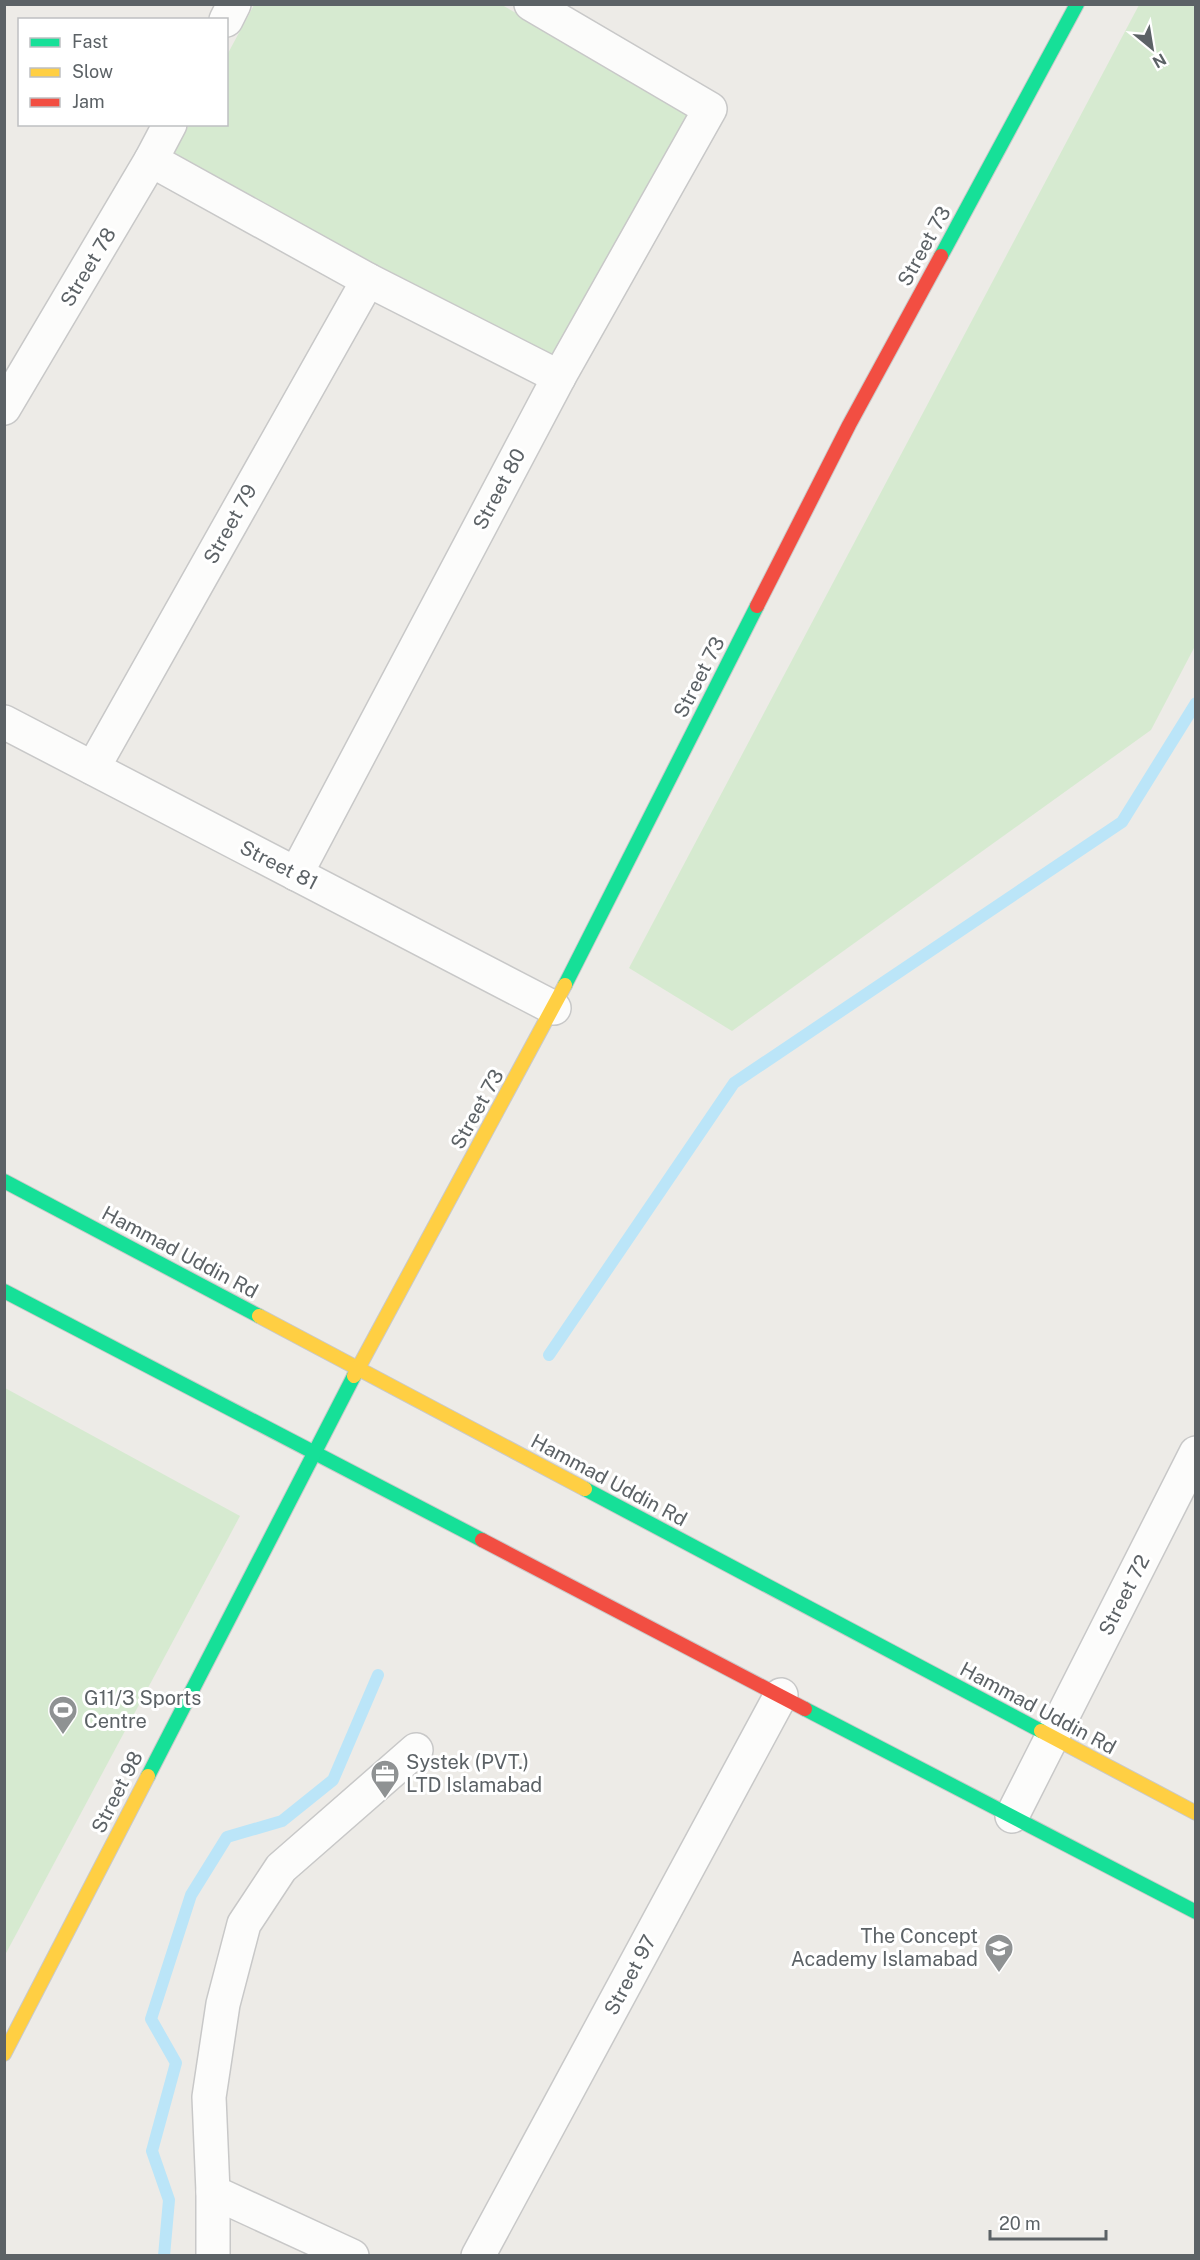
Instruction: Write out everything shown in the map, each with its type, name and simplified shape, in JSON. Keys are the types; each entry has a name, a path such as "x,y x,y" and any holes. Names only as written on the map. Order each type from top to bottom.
{"street":[{"path":"227,18 234,4"},
{"name":"Street 80","path":"296,874 559,377 710,109 531,4"},
{"name":"Street 73","path":"314,1452 554,1008 849,425 1077,4"},
{"name":"Street 78","path":"4,408 169,126"},
{"path":"151,160 368,280 559,377"},
{"name":"Street 79","path":"93,768 368,280"},
{"name":"Street 81","path":"4,722 554,1008"},
{"name":"Hammad Uddin Rd","path":"4,1181 1196,1813"},
{"path":"4,1291 1196,1912"},
{"name":"Street 98","path":"4,2054 314,1452"},
{"name":"Street 72","path":"1012,1816 1196,1454"},
{"name":"Street 97","path":"478,2256 781,1695"},
{"path":"213,2256 209,2097 223,2004 244,1924 281,1868 416,1750"},
{"path":"213,2192 352,2256"}],"green space":[{"path":"254,5 502,5 693,113 557,367 170,159 188,126 228,126 228,53"},
{"path":"1139,5 1195,5 1195,646 1151,730 732,1031 629,968"},
{"name":"G11/3 Sports Centre","path":"5,1388 240,1516 5,1955"}],"waterway":[{"path":"549,1355 734,1083 1122,822 1196,703"},
{"path":"164,2256 169,2200 152,2151 176,2063 151,2019 191,1895 227,1837 282,1821 333,1780 378,1675"}],"traffic: fast":[{"path":"941,256 1077,4"},
{"path":"565,985 757,606"},
{"path":"4,1181 259,1316"},
{"path":"4,1291 482,1540"},
{"path":"148,1776 354,1376"},
{"path":"585,1489 1041,1731"},
{"path":"805,1709 1196,1912"}],"traffic: slow":[{"path":"354,1376 565,985"},
{"path":"259,1316 585,1489"},
{"path":"1041,1731 1196,1813"},
{"path":"4,2054 148,1776"}],"traffic: jam":[{"path":"757,606 849,425 941,256"},
{"path":"482,1540 805,1709"}],"place":[{"name":"G11/3 Sports Centre","path":"63,1736"},
{"name":"Systek (PVT.) LTD Islamabad","path":"385,1800"},
{"name":"The Concept Academy Islamabad","path":"999,1974"}]}
